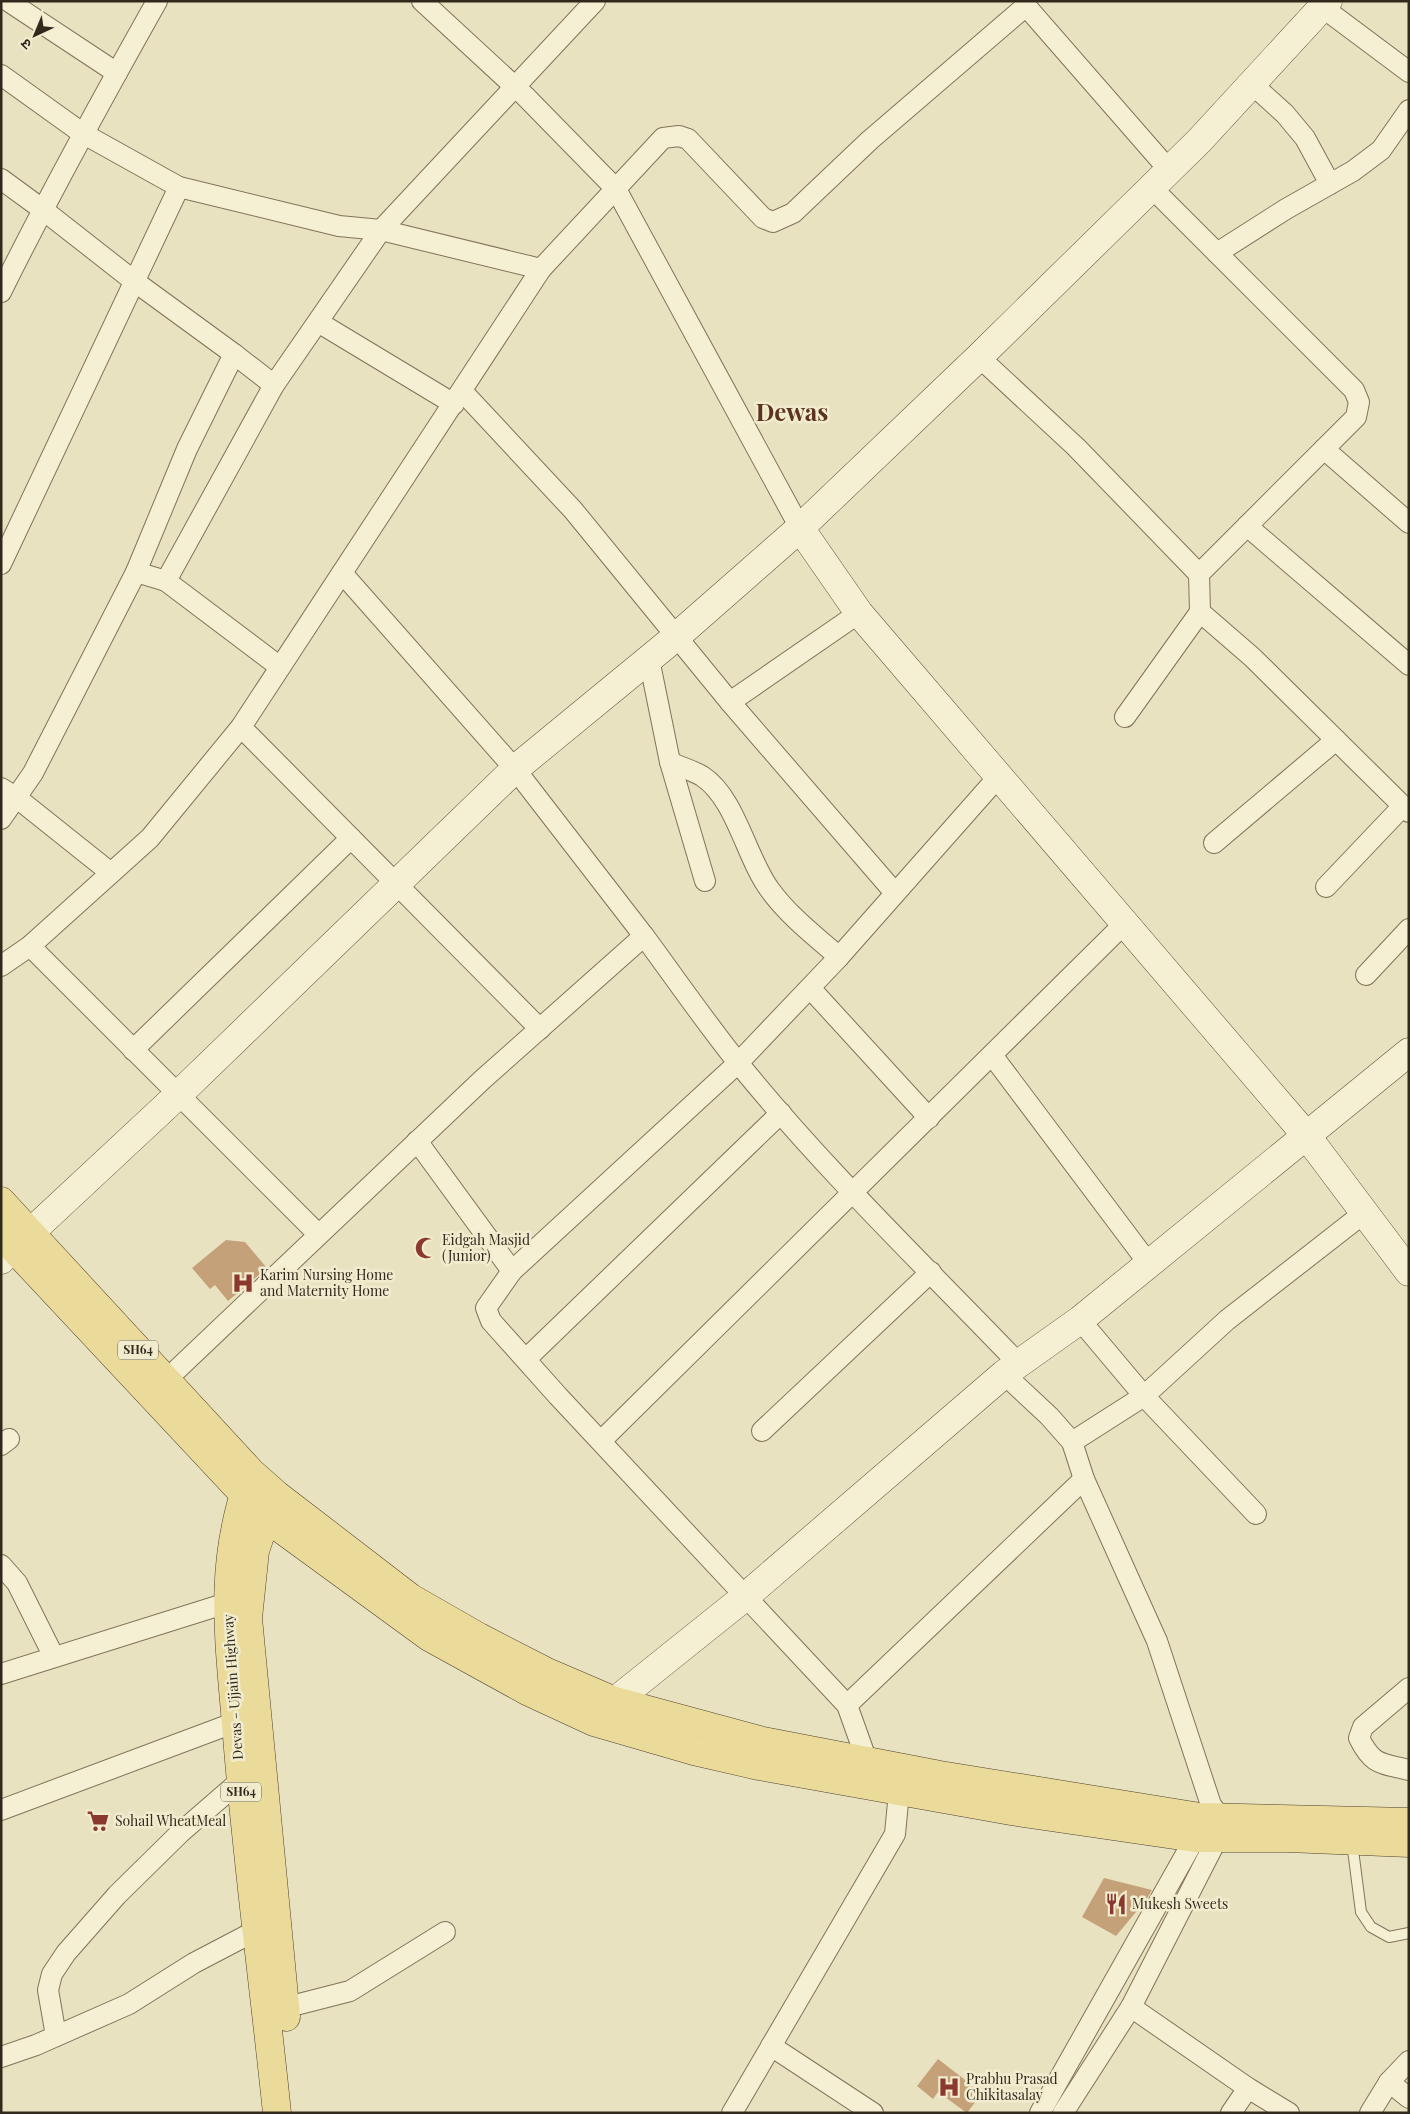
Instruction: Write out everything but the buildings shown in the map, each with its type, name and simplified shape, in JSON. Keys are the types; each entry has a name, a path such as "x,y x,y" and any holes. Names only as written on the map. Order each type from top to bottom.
{"main road":[{"name":"SH64","path":"1,1201 12,1244 271,1507"},
{"name":"SH64","path":"12,1244 166,1380 247,1484"},
{"name":"Devas - Ujjain Highway","path":"247,1484 233,1538 227,1603 230,1669 240,1781 257,1930 276,2010 296,2113"},
{"name":"Devas - Ujjain Highway","path":"271,1507 255,1551 248,1618 276,2010 277,2113"},
{"path":"271,1507 429,1638 527,1691 594,1722 694,1751 759,1766 1011,1811 1209,1823 1409,1822"},
{"path":"271,1507 410,1598 479,1637 536,1666 616,1701 763,1741 1209,1823 1352,1841 1409,1843"}],"street":[{"path":"8,1 117,73"},
{"path":"1,292 82,133 157,1"},
{"path":"422,1 515,87 616,189 800,528 859,614 1306,1135 1409,1272"},
{"path":"166,581 274,385 381,230 595,1"},
{"path":"1,966 30,946 150,838 241,727 541,269 663,138 679,136 688,139 763,218 773,222 793,213 870,140 1025,4 1217,253 1354,390 1359,402 1356,417 1199,574"},
{"path":"12,1244 178,1095 515,769 677,636 800,528 979,357 1199,141 1325,4 1409,72"},
{"path":"1,75 82,133 179,186 339,226 381,230 541,269"},
{"path":"1252,84 1285,114 1305,138 1330,184"},
{"path":"1217,253 1353,171 1381,150 1409,110"},
{"path":"1,180 274,385"},
{"path":"1,564 179,186"},
{"path":"318,322 458,397 573,510 730,702 895,893"},
{"path":"1,820 9,793 33,773 136,572 187,449 234,354"},
{"path":"979,357 1076,447 1199,574 1200,612 1125,717"},
{"path":"1324,449 1409,523"},
{"path":"1247,526 1409,666"},
{"path":"136,572 166,581 280,667"},
{"path":"342,573 515,769 644,936 738,1063 852,1193 931,1272 1072,1442 1084,1479 1157,1641 1209,1823 1130,2008 1063,2113"},
{"path":"1200,612 1252,657 1406,809 1326,887"},
{"path":"730,702 859,614"},
{"path":"649,659 670,762 705,882"},
{"path":"241,727 540,1029"},
{"path":"1214,843 1336,740"},
{"path":"670,762 702,776 716,790 730,809 742,838 769,889 791,914 839,957"},
{"path":"867,1761 846,1704 491,1321 486,1308 512,1271 738,1063 839,957 999,776"},
{"path":"9,793 111,873"},
{"path":"133,1050 351,838"},
{"path":"601,1441 1124,923"},
{"path":"1366,975 1409,929"},
{"path":"166,1380 418,1141 644,936"},
{"path":"30,946 318,1234"},
{"path":"810,988 929,1118"},
{"path":"594,1722 616,1701 746,1596 1011,1368 1080,1320 1409,1052"},
{"path":"992,1055 1149,1264"},
{"path":"526,1359 780,1112"},
{"path":"418,1141 512,1271"},
{"path":"1072,1442 1144,1396 1227,1320 1364,1213"},
{"path":"762,1431 931,1272"},
{"path":"1080,1320 1144,1396 1256,1514"},
{"path":"846,1704 1084,1479"},
{"path":"1,1565 17,1583 54,1657"},
{"path":"1,1674 227,1603"},
{"path":"1409,1688 1363,1727 1359,1738 1367,1754 1377,1762 1409,1770"},
{"path":"1,1810 236,1722"},
{"path":"56,2036 48,1990 52,1974 66,1953 117,1896 180,1832 240,1781"},
{"path":"732,2113 895,1834 899,1792"},
{"path":"1040,2113 1209,1823"},
{"path":"1,2058 129,2004 194,1963 257,1930"},
{"path":"276,2010 350,1991 445,1932"},
{"path":"1130,2008 1248,2088 1289,2113"},
{"path":"771,2046 873,2113"},
{"path":"1370,2113 1389,2082 1409,2061"},
{"path":"1389,2082 1409,2098"},
{"path":"1231,2113 1248,2088"}],"lane":[{"path":"1352,1841 1362,1912 1371,1927 1389,1937 1409,1933"}],"place":[{"name":"Eidgah Masjid (Junior)","path":"426,1248"},
{"name":"Karim Nursing Home and Maternity Home","path":"243,1283"},
{"name":"Sohail WheatMeal","path":"98,1821"},
{"name":"Mukesh Sweets","path":"1116,1904"},
{"name":"Prabhu Prasad Chikitasalay","path":"949,2087"}],"district":[{"name":"Dewas","path":"792,413"}]}
